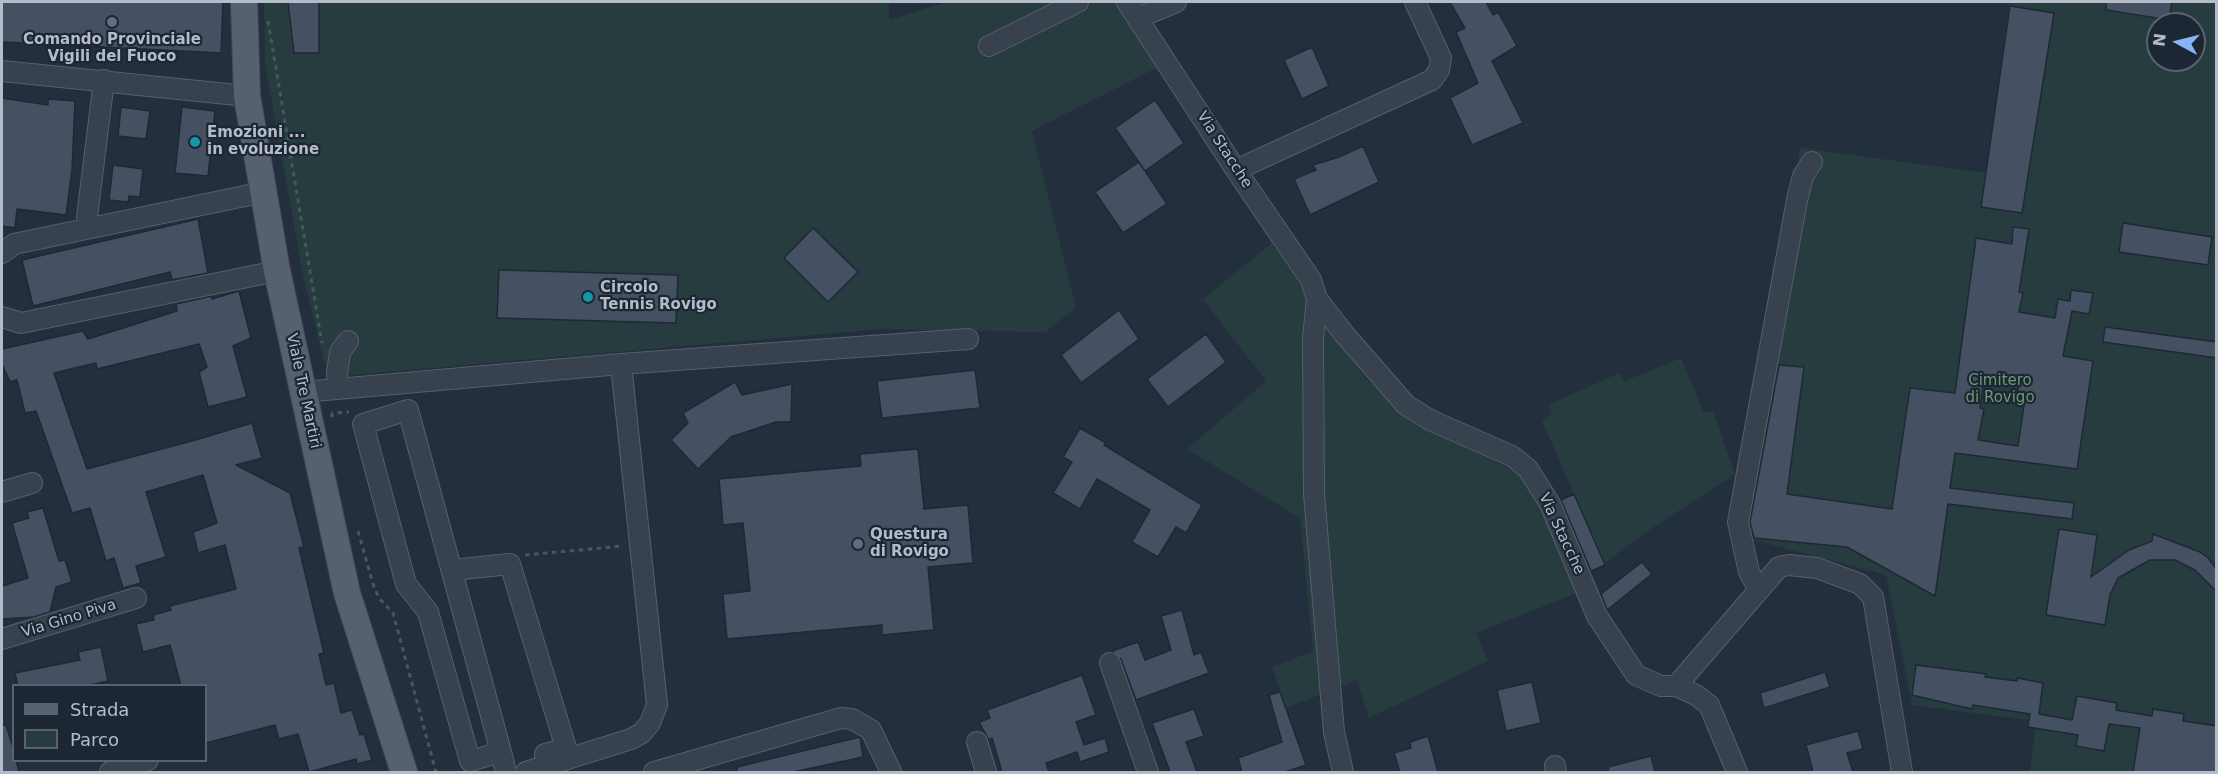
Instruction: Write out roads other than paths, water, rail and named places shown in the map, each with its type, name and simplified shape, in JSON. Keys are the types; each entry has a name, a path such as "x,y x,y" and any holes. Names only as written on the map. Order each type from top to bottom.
{"main road":[{"name":"Viale Tre Martiri","path":"244,2 247,96 277,271 347,593 404,772"}],"street":[{"path":"989,46 1078,2"},
{"name":"Via Stacche","path":"1127,2 1236,170 1311,280 1317,299 1345,335 1406,405 1430,420 1512,456 1528,470 1550,504 1597,616 1636,675 1661,686 1676,686 1696,694 1709,705 1737,772"},
{"path":"1138,18 1176,2"},
{"path":"1236,170 1432,80 1439,70 1441,58 1415,2"},
{"path":"2,71 247,96"},
{"path":"87,217 104,80"},
{"path":"1759,590 1749,572 1738,522 1797,200 1803,176 1812,162"},
{"path":"2,253 14,244 264,192"},
{"path":"2,317 21,322 277,271"},
{"path":"1317,299 1312,338 1314,494 1334,732 1344,772"},
{"path":"303,392 621,364 968,339"},
{"path":"338,389 337,373 340,352 348,341"},
{"path":"526,772 631,739 642,733 650,723 657,705 621,364"},
{"path":"391,384 393,415"},
{"path":"452,570 510,564 566,748 504,763 470,761 428,612 406,584 363,424 408,411 504,763"},
{"path":"2,492 32,483"},
{"path":"1676,686 1779,567 1790,565 1817,568 1860,584 1873,597 1902,772"},
{"name":"Via Gino Piva","path":"2,639 136,598"},
{"path":"1110,663 1148,772"},
{"path":"654,772 841,718 852,719 871,730 891,772"},
{"path":"977,742 986,772"},
{"path":"110,772 142,762"}],"place":[{"name":"Comando Provinciale Vigili del Fuoco","path":"112,22"},
{"name":"Emozioni ... in evoluzione","path":"195,142"},
{"name":"Circolo Tennis Rovigo","path":"588,297"},
{"name":"Questura di Rovigo","path":"858,544"}],"park label":[{"name":"Cimitero di Rovigo","path":"2000,390"}]}
